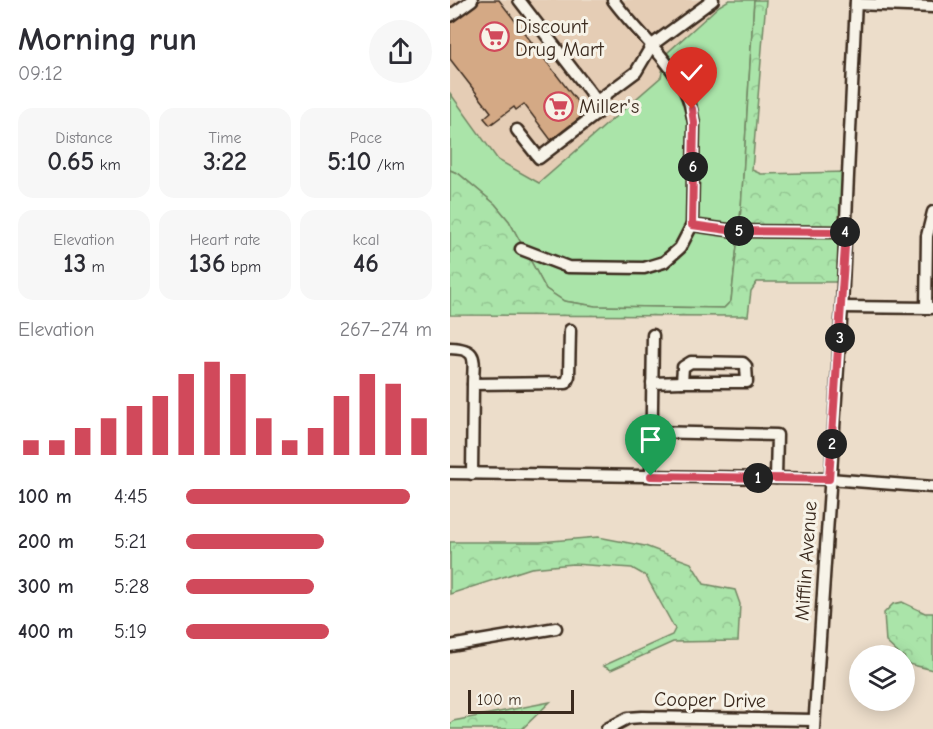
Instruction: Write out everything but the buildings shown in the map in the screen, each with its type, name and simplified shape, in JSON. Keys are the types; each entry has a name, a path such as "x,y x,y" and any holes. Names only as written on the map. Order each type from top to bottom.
{"street":[{"path":"450,16 472,0"},
{"path":"517,130 539,158 598,112 597,102 519,0"},
{"path":"521,249 568,267 644,268 664,262 680,248 692,225 694,123 686,91 652,45 627,20 613,0"},
{"path":"597,102 636,72 652,45 713,0"},
{"path":"856,2 933,7"},
{"name":"Mifflin Avenue","path":"814,724 842,307 856,2"},
{"path":"842,307 930,308 927,236 933,212"},
{"path":"692,225 735,231 846,232"},
{"path":"473,384 566,383 569,376 570,330"},
{"path":"651,476 653,335"},
{"path":"450,348 468,350 473,358 472,474"},
{"path":"652,383 747,382 746,366 743,363 686,364 682,371 682,382"},
{"path":"651,432 777,435 776,478"},
{"path":"450,473 829,479 933,487"},
{"path":"450,645 556,628"},
{"name":"Cooper Drive","path":"607,729 628,718 642,717 814,724"}],"shaded area":[{"path":"450,0 713,0 719,6 666,54 661,77 539,183 498,160 450,93"}],"green space":[{"path":"729,0 754,0 741,209 731,301 724,308 595,306 564,301 546,289 509,221 495,204 459,174 450,170 450,93 498,160 539,183 661,77 666,54 719,6"},
{"path":"754,0 766,0 752,170 761,174 846,172 841,282 757,282 751,291 748,316 450,315 450,170 459,174 495,204 509,221 546,289 564,301 595,306 724,308 731,301 741,209"},
{"path":"598,537 645,546 691,563 704,584 735,590 740,604 738,641 673,642 611,670 603,666 672,635 675,629 646,576 632,568 573,564 531,568 450,594 450,542 540,542"},
{"path":"902,602 925,613 933,613 933,670 915,666 915,645 889,645 886,642 884,613 893,604"},
{"path":"550,702 522,729 450,729 453,721"}],"place":[{"name":"Discount Drug Mart","path":"494,37"},
{"name":"Miller's","path":"558,106"}],"route":[{"path":"651,476 829,479 846,232 735,231 692,225 694,123 692,109"}]}
